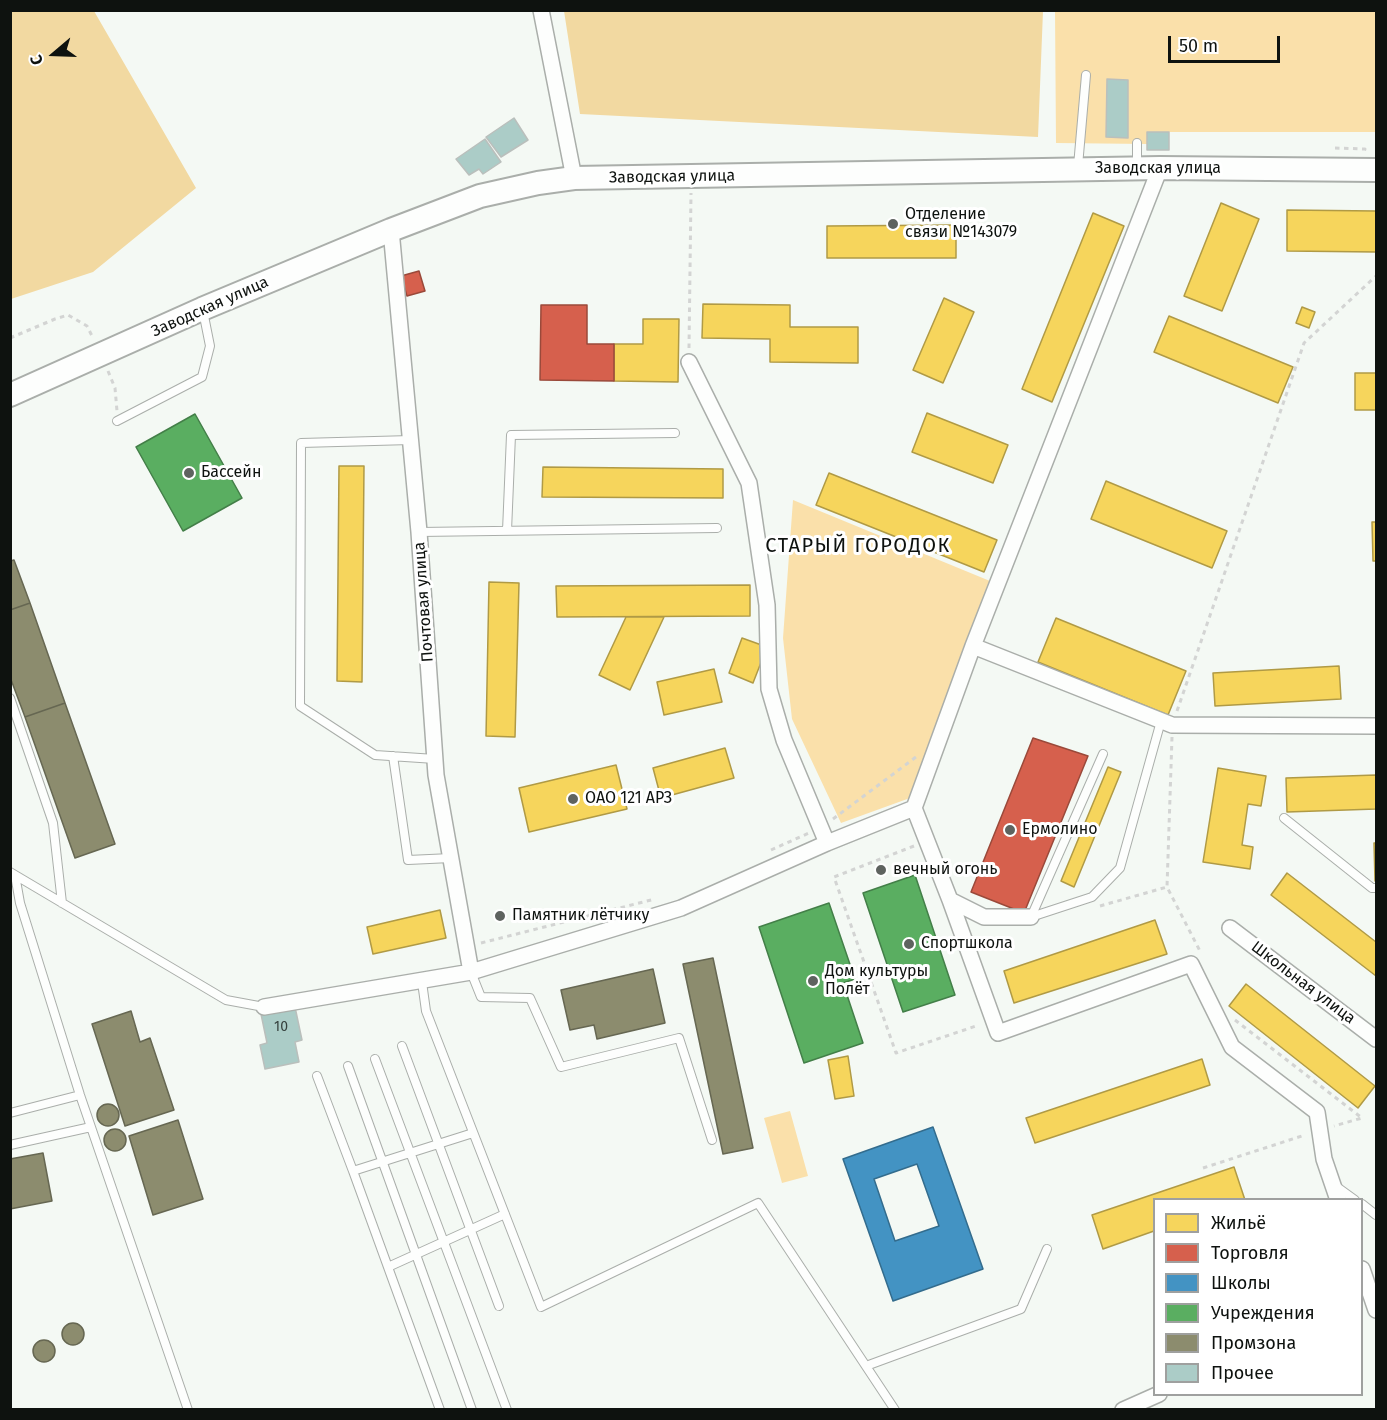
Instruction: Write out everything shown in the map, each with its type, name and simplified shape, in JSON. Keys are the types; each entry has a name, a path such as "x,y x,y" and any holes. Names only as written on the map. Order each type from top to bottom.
{"main road":[{"name":"Заводская улица","path":"10,395 202,309 391,230 480,196 538,183 574,178 1078,169 1377,170"}],"street":[{"path":"541,10 574,178"},
{"path":"1148,168 914,808 998,1033 1191,964 1232,1047 1317,1112 1324,1159 1337,1198"},
{"name":"Почтовая улица","path":"391,230 419,532 435,759 471,972"},
{"path":"689,362 749,483 767,605 768,689 784,740 827,843"},
{"path":"973,646 1166,723 1377,726"},
{"path":"264,1007 471,972 681,908 827,843 914,808"},
{"path":"950,900 984,917 1031,917"},
{"name":"Школьная улица","path":"1230,928 1377,1039"},
{"path":"1363,1274 1370,1307"},
{"path":"1123,1410 1157,1396"}],"lane":[{"path":"1078,169 1086,75"},
{"path":"1137,144 1148,168"},
{"path":"117,421 202,377 210,346 202,309"},
{"path":"507,531 511,435 675,433"},
{"path":"411,440 301,443 300,706 375,755 435,759"},
{"path":"419,532 717,528"},
{"path":"10,698 53,823 62,903"},
{"path":"1031,917 1092,897 1120,868 1166,723"},
{"path":"1031,917 1103,754"},
{"path":"393,756 408,860 451,858"},
{"path":"1284,818 1372,888 1377,888"},
{"path":"13,873 226,1000 264,1007"},
{"path":"13,873 20,903 80,1095 188,1410"},
{"path":"471,972 481,997 530,998 561,1067 679,1038 712,1140"},
{"path":"422,982 426,1011 541,1307 758,1203 895,1410"},
{"path":"402,1046 499,1306"},
{"path":"375,1059 507,1410"},
{"path":"348,1066 472,1410"},
{"path":"317,1076 440,1410"},
{"path":"10,1113 80,1095"},
{"path":"10,1145 91,1127"},
{"path":"353,1171 473,1133"},
{"path":"1332,1184 1352,1198"},
{"path":"1363,1205 1377,1215"},
{"path":"388,1267 505,1214"},
{"path":"866,1366 1022,1309 1047,1249"}],"path":[{"path":"689,362 691,176"},
{"path":"1202,955 1167,887 1166,723 1304,344 1377,276"},
{"path":"770,851 838,816 939,739"},
{"path":"927,841 834,877 896,1053 994,1020"},
{"path":"466,947 656,899"},
{"path":"1203,1168 1362,1118 1229,1015"}],"shaded area":[{"path":"10,11 94,11 196,188 93,272 11,299"},
{"path":"564,11 1043,11 1038,137 580,114"},
{"path":"1055,11 1376,11 1376,132 1148,132 1147,144 1056,143"},
{"path":"793,500 990,581 910,798 841,823 792,719 783,638"},
{"path":"790,1111 808,1176 782,1183 764,1118"}],"building: Жильё":[{"path":"1221,203 1259,219 1222,311 1184,296"},
{"path":"1287,210 1376,211 1376,252 1287,251"},
{"path":"1093,213 1124,226 1052,402 1022,389"},
{"path":"956,225 956,258 827,258 827,226"},
{"path":"944,298 974,312 943,383 913,370"},
{"path":"703,304 790,305 790,327 858,327 858,363 770,362 770,339 702,338"},
{"path":"1302,307 1315,312 1309,328 1296,323"},
{"path":"1169,316 1293,367 1278,403 1154,352"},
{"path":"643,319 679,319 678,382 614,381 614,344 643,344"},
{"path":"1355,373 1376,373 1376,410 1355,410"},
{"path":"927,413 1008,445 993,483 912,452"},
{"path":"339,466 364,466 362,682 337,681"},
{"path":"543,467 723,469 723,498 542,497"},
{"path":"829,473 997,540 984,572 816,505"},
{"path":"1106,481 1227,531 1212,568 1091,519"},
{"path":"1372,522 1376,522 1376,561 1373,561"},
{"path":"489,582 519,583 515,737 486,736"},
{"path":"750,585 750,616 557,617 556,586"},
{"path":"626,617 664,617 630,690 599,675"},
{"path":"1056,618 1186,671 1168,715 1038,662"},
{"path":"742,638 767,647 753,683 729,673"},
{"path":"1339,666 1341,699 1215,706 1213,673"},
{"path":"714,669 722,702 664,715 657,682"},
{"path":"725,748 734,778 661,798 653,768"},
{"name":"OAO 121 АРЗ","path":"616,765 627,809 529,832 519,788"},
{"path":"1108,767 1121,772 1074,887 1061,881"},
{"path":"1218,768 1266,776 1261,806 1248,804 1242,845 1253,847 1250,869 1203,862"},
{"path":"1376,775 1376,809 1287,812 1286,778"},
{"path":"1374,843 1376,843 1376,881 1375,881"},
{"path":"1287,873 1376,942 1376,976 1271,895"},
{"path":"440,910 446,938 373,954 367,927"},
{"path":"1155,920 1167,954 1014,1003 1004,971"},
{"path":"1246,984 1375,1086 1358,1108 1229,1006"},
{"path":"848,1056 854,1096 835,1099 828,1060"},
{"path":"1202,1059 1210,1085 1035,1143 1026,1118"},
{"path":"1234,1167 1244,1198 1153,1198 1153,1231 1103,1249 1092,1215"}],"building: Торговля":[{"path":"419,271 425,291 407,296 401,276"},
{"path":"541,305 587,305 587,344 614,344 614,381 540,380"},
{"path":"1033,738 1088,756 1024,913 971,892"}],"building: Школы":[{"path":"933,1127 983,1269 893,1301 843,1159","holes":["917,1164 939,1226 895,1241 874,1179"]}],"building: Учреждения":[{"name":"Бассейн","path":"195,414 242,498 183,531 136,447"},
{"name":"Спортшкола","path":"915,875 955,995 903,1012 863,893"},
{"name":"Дом культуры Полёт","path":"829,903 855,979 843,983 863,1043 804,1063 759,927"}],"building: Промзона":[{"path":"14,560 30,603 10,610 10,561"},
{"path":"30,603 65,703 25,717 10,677 10,610"},
{"path":"65,703 115,844 75,858 25,717"},
{"path":"713,958 753,1148 723,1154 683,964"},
{"path":"653,969 665,1023 597,1039 594,1025 570,1030 561,990"},
{"path":"131,1011 140,1042 150,1038 174,1110 125,1126 92,1024"},
{"path":"108,1104 116,1107 119,1115 116,1123 108,1126 100,1123 97,1115 100,1107"},
{"path":"178,1120 203,1199 153,1215 129,1136"},
{"path":"115,1129 123,1132 126,1140 123,1148 115,1151 107,1148 104,1140 107,1132"},
{"path":"43,1153 52,1201 10,1209 10,1159"},
{"path":"73,1323 81,1326 84,1334 81,1342 73,1345 65,1342 62,1334 65,1326"},
{"path":"44,1340 52,1343 55,1351 52,1359 44,1362 36,1359 33,1351 36,1343"}],"building: Прочее":[{"path":"1107,79 1128,80 1128,138 1106,137"},
{"path":"514,118 528,140 501,157 486,137"},
{"path":"1147,132 1169,132 1169,150 1147,150"},
{"path":"485,139 501,162 483,174 479,169 469,175 456,159"},
{"path":"295,1007 302,1040 295,1042 299,1062 265,1069 260,1045 267,1043 261,1014"}],"place":[{"name":"Отделение связи №143079","path":"893,224"},
{"name":"Бассейн","path":"189,473"},
{"name":"OAO 121 АРЗ","path":"573,799"},
{"name":"Ермолино","path":"1010,830"},
{"name":"вечный огонь","path":"881,870"},
{"name":"Памятник лётчику","path":"500,916"},
{"name":"Спортшкола","path":"909,944"},
{"name":"Дом культуры Полёт","path":"813,981"}],"district":[{"name":"СТАРЫЙ ГОРОДОК","path":"858,546"}]}
